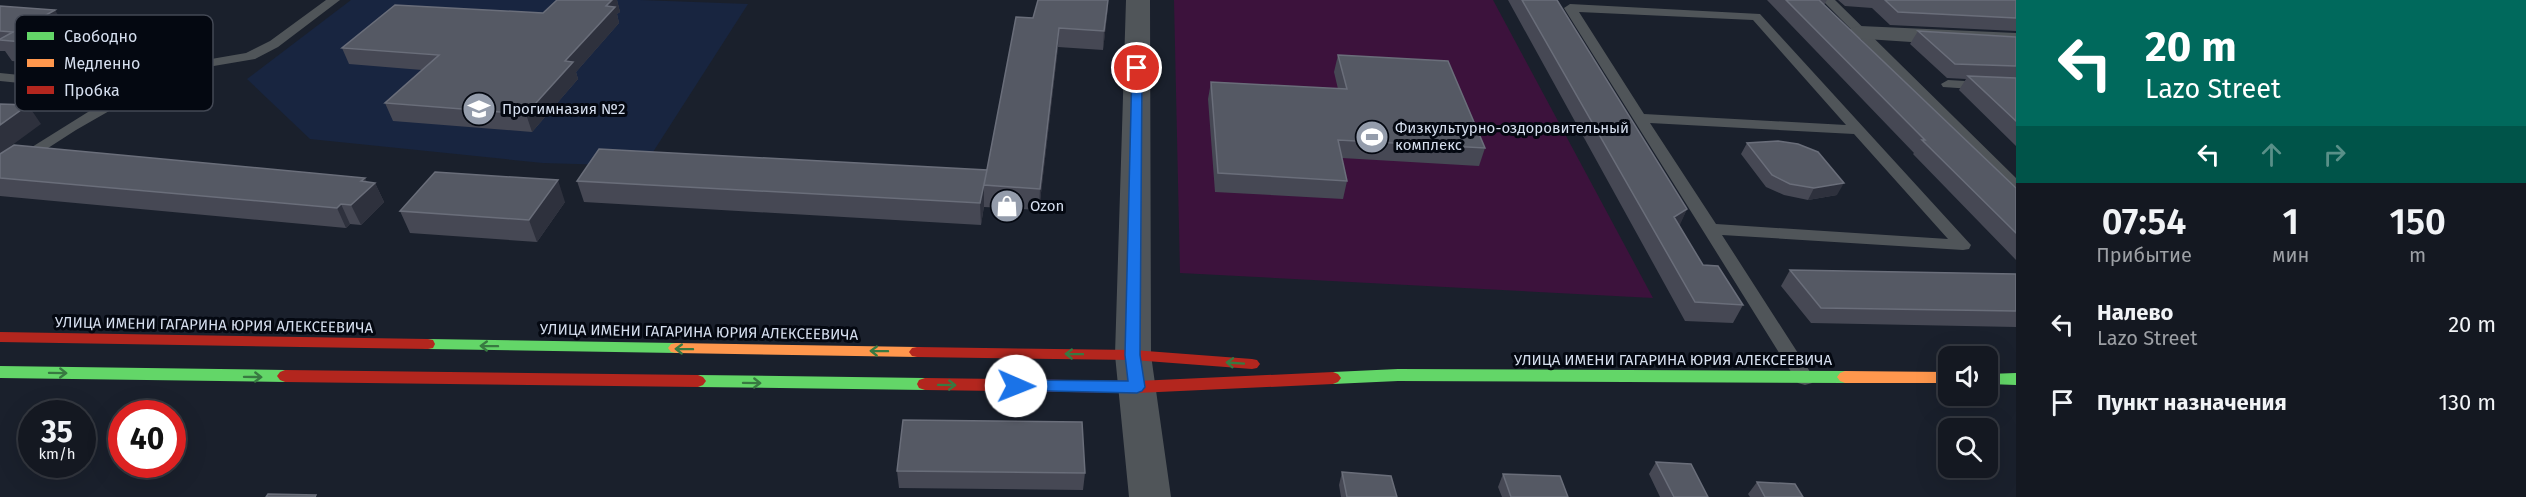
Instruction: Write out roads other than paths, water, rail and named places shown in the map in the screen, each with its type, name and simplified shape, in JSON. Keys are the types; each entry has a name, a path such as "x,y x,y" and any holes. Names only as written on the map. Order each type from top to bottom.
{"street":[{"path":"1138,0 1135,371 1150,497"},
{"path":"1860,33 2016,41"},
{"name":"УЛИЦА ИМЕНИ ГАГАРИНА ЮРИЯ АЛЕКСЕЕВИЧА","path":"0,337 1135,371 1938,378"},
{"name":"УЛИЦА ИМЕНИ ГАГАРИНА ЮРИЯ АЛЕКСЕЕВИЧА","path":"0,372 1135,371 1276,366 1398,375"},
{"path":"1998,379 2016,379"}],"lane":[{"path":"213,62 250,56 274,44 334,0"},
{"path":"1828,0 2016,187"},
{"path":"1710,229 1963,245 1756,17 1570,8 1710,229 1805,378"},
{"path":"0,77 15,78"},
{"path":"1948,84 2016,88"},
{"path":"0,174 99,111"},
{"path":"1640,118 1859,130"}],"place":[{"name":"Прогимназия №2","path":"479,109"},
{"name":"Физкультурно-оздоровительный комплекс","path":"1372,137"},
{"name":"Ozon","path":"1007,206"}]}
